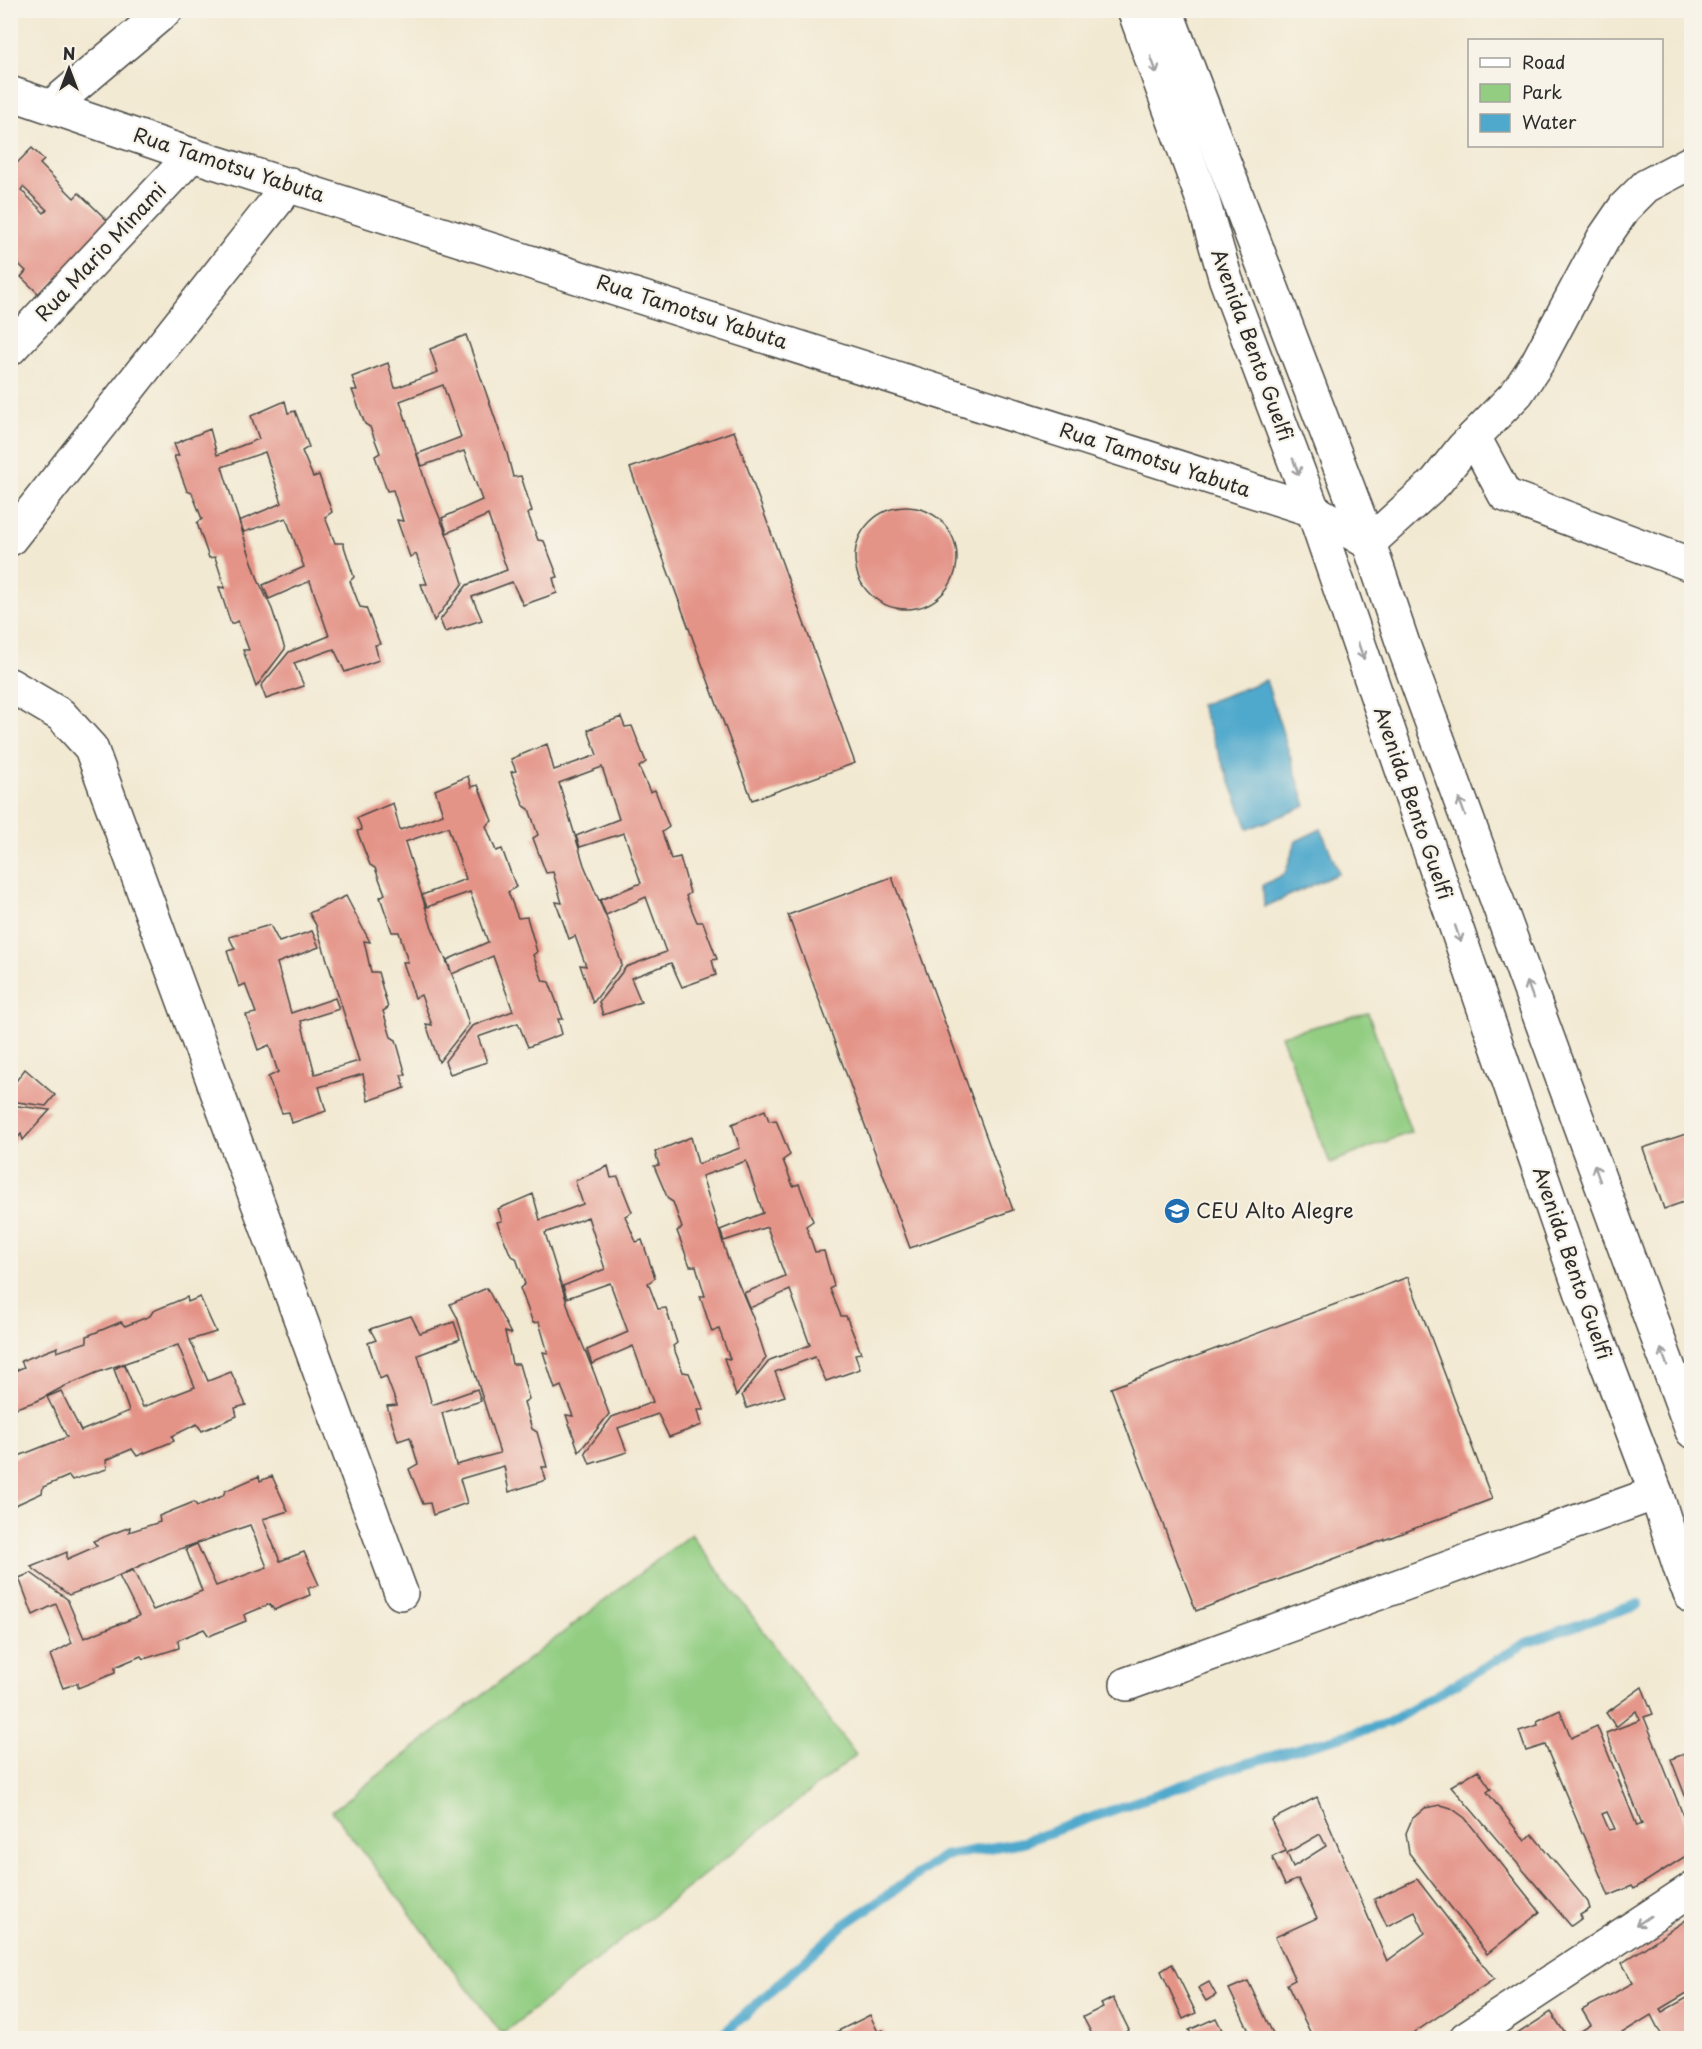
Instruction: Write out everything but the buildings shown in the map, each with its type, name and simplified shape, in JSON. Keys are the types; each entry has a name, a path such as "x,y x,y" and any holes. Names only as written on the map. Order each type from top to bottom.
{"street":[{"path":"52,106 166,10"},
{"name":"Avenida Bento Guelfi","path":"1134,10 1203,201 1226,280 1313,510 1595,1332 1656,1493 1684,1580 1692,1597"},
{"name":"Avenida Bento Guelfi","path":"1166,10 1369,543 1404,647 1692,1431"},
{"name":"Rua Tamotsu Yabuta","path":"10,93 192,155 290,184 1313,510 1369,543"},
{"name":"Rua Mario Minami","path":"10,349 192,155"},
{"path":"1369,543 1437,482 1474,437 1517,393 1538,363 1604,239 1624,207 1646,186 1692,162"},
{"path":"10,539 290,184"},
{"path":"1474,437 1505,495 1692,565"},
{"path":"10,686 61,715 91,748 401,1593"},
{"path":"1127,1684 1656,1493"},
{"path":"1466,2038 1692,1889"}],"green space":[{"path":"1368,1013 1411,1132 1330,1163 1281,1035"},
{"path":"691,1534 856,1755 502,2034 332,1811"}],"water":[{"path":"1266,680 1306,806 1248,829 1200,705"},
{"path":"1321,829 1339,873 1264,907 1263,885 1285,874 1296,841"}],"waterway":[{"path":"719,2038 844,1925 944,1856 1023,1842 1231,1768 1388,1723 1526,1643 1638,1604"}],"place":[{"name":"CEU Alto Alegre","path":"1177,1211"}]}
